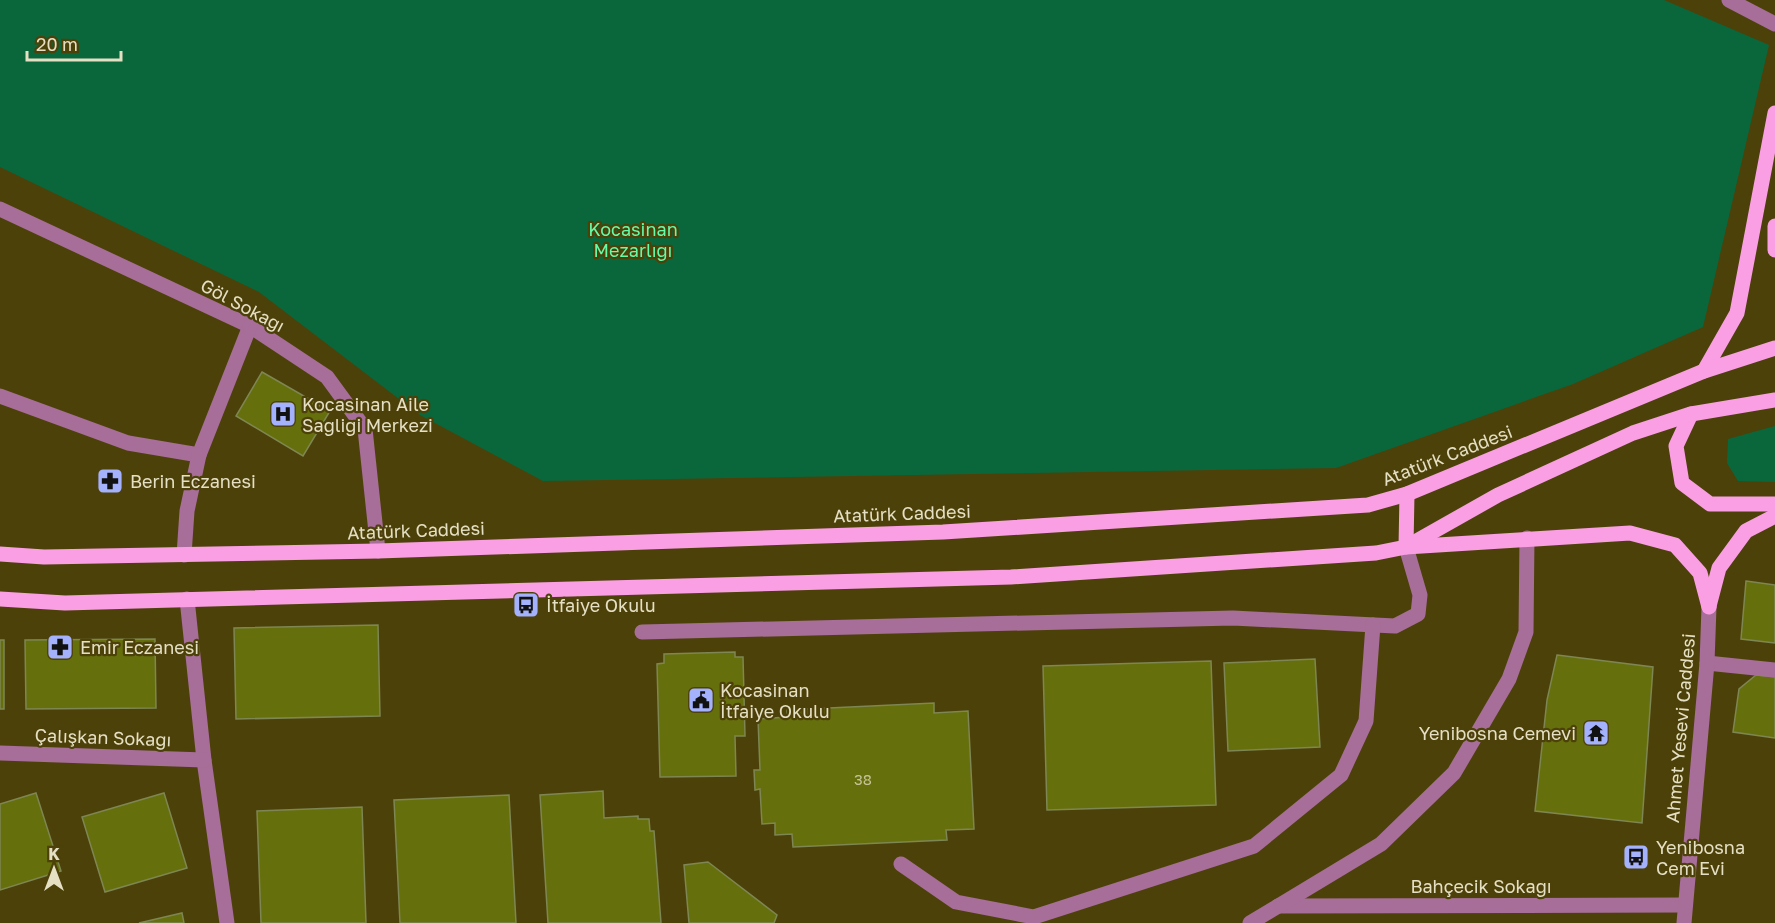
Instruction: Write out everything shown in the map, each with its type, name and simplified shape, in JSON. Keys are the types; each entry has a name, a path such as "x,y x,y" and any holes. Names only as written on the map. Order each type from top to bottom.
{"main road":[{"path":"1704,370 1737,313 1775,112"},
{"path":"1775,226 1775,250"},
{"name":"Atatürk Caddesi","path":"0,554 44,557 378,551 943,532 1368,505 1407,494 1704,370 1775,348"},
{"path":"1406,547 1498,495 1633,434 1691,414 1775,400"},
{"path":"1691,414 1676,446 1682,483 1710,504 1775,504"},
{"path":"1406,547 1407,494"},
{"path":"1709,607 1719,568 1746,531 1775,516"},
{"path":"0,599 65,603 1011,577 1376,553 1406,547 1527,538 1630,533 1675,545 1700,573 1709,607"}],"street":[{"path":"1729,0 1775,24"},
{"name":"Göl Sokağı","path":"0,209 250,327 327,377 365,429 378,551"},
{"path":"184,555 187,511 198,455 250,327"},
{"path":"0,396 128,443 198,455"},
{"path":"1250,923 1382,844 1454,773 1509,679 1526,632 1527,538"},
{"path":"642,632 1233,618 1395,626 1418,614 1420,595 1406,547"},
{"path":"187,599 204,760 227,923"},
{"name":"Ahmet Yesevi Caddesi","path":"1684,923 1707,663 1709,607"},
{"path":"901,864 956,902 1034,917 1254,846 1341,775 1366,721 1373,625"},
{"path":"1707,663 1775,670"},
{"name":"Çalışkan Sokağı","path":"0,753 204,760"},
{"name":"Bahçecik Sokağı","path":"1278,906 1685,905"}],"green space":[{"name":"Kocasinan Mezarlığı","path":"0,0 1664,0 1769,45 1703,327 1573,384 1336,468 543,481 420,415 259,292 0,167"},
{"path":"1775,426 1775,482 1738,481 1727,463 1728,439"}],"building":[{"name":"Kocasinan Aile Sagligi Merkezi","path":"262,372 330,411 303,456 236,416"},
{"path":"1746,581 1775,585 1775,643 1741,639"},
{"path":"378,625 380,716 236,719 234,628"},
{"path":"155,639 156,708 26,709 25,640"},
{"path":"0,640 4,640 4,709 0,709"},
{"name":"Kocasinan İtfaiye Okulu","path":"735,652 735,657 743,657 745,736 735,736 736,776 660,777 657,664 664,663 664,654"},
{"name":"Yenibosna Cemevi","path":"1557,655 1653,667 1642,823 1535,811 1547,700"},
{"path":"1315,659 1320,747 1228,751 1224,663"},
{"path":"1211,661 1216,805 1047,810 1043,666"},
{"path":"1756,675 1775,677 1775,738 1733,732 1739,689"},
{"path":"934,703 934,713 968,711 974,829 946,830 947,840 793,847 792,834 775,835 775,823 762,824 760,789 755,790 754,770 760,770 758,719 787,717 787,710"},
{"path":"603,791 604,818 638,816 638,819 649,819 650,831 654,831 661,923 548,923 540,795"},
{"path":"36,793 61,871 0,890 0,804"},
{"path":"164,793 187,868 105,892 82,817"},
{"path":"509,795 516,923 400,923 394,800"},
{"path":"362,807 366,923 261,923 257,811"},
{"path":"708,862 777,915 774,923 689,923 684,865"},
{"path":"182,913 184,923 139,923"}],"place":[{"name":"Kocasinan Aile Sagligi Merkezi","path":"283,414"},
{"name":"Berin Eczanesi","path":"110,481"},
{"name":"İtfaiye Okulu","path":"526,605"},
{"name":"Emir Eczanesi","path":"60,647"},
{"name":"Kocasinan İtfaiye Okulu","path":"701,700"},
{"name":"Yenibosna Cemevi","path":"1596,733"},
{"name":"Yenibosna Cem Evi","path":"1636,857"}]}
